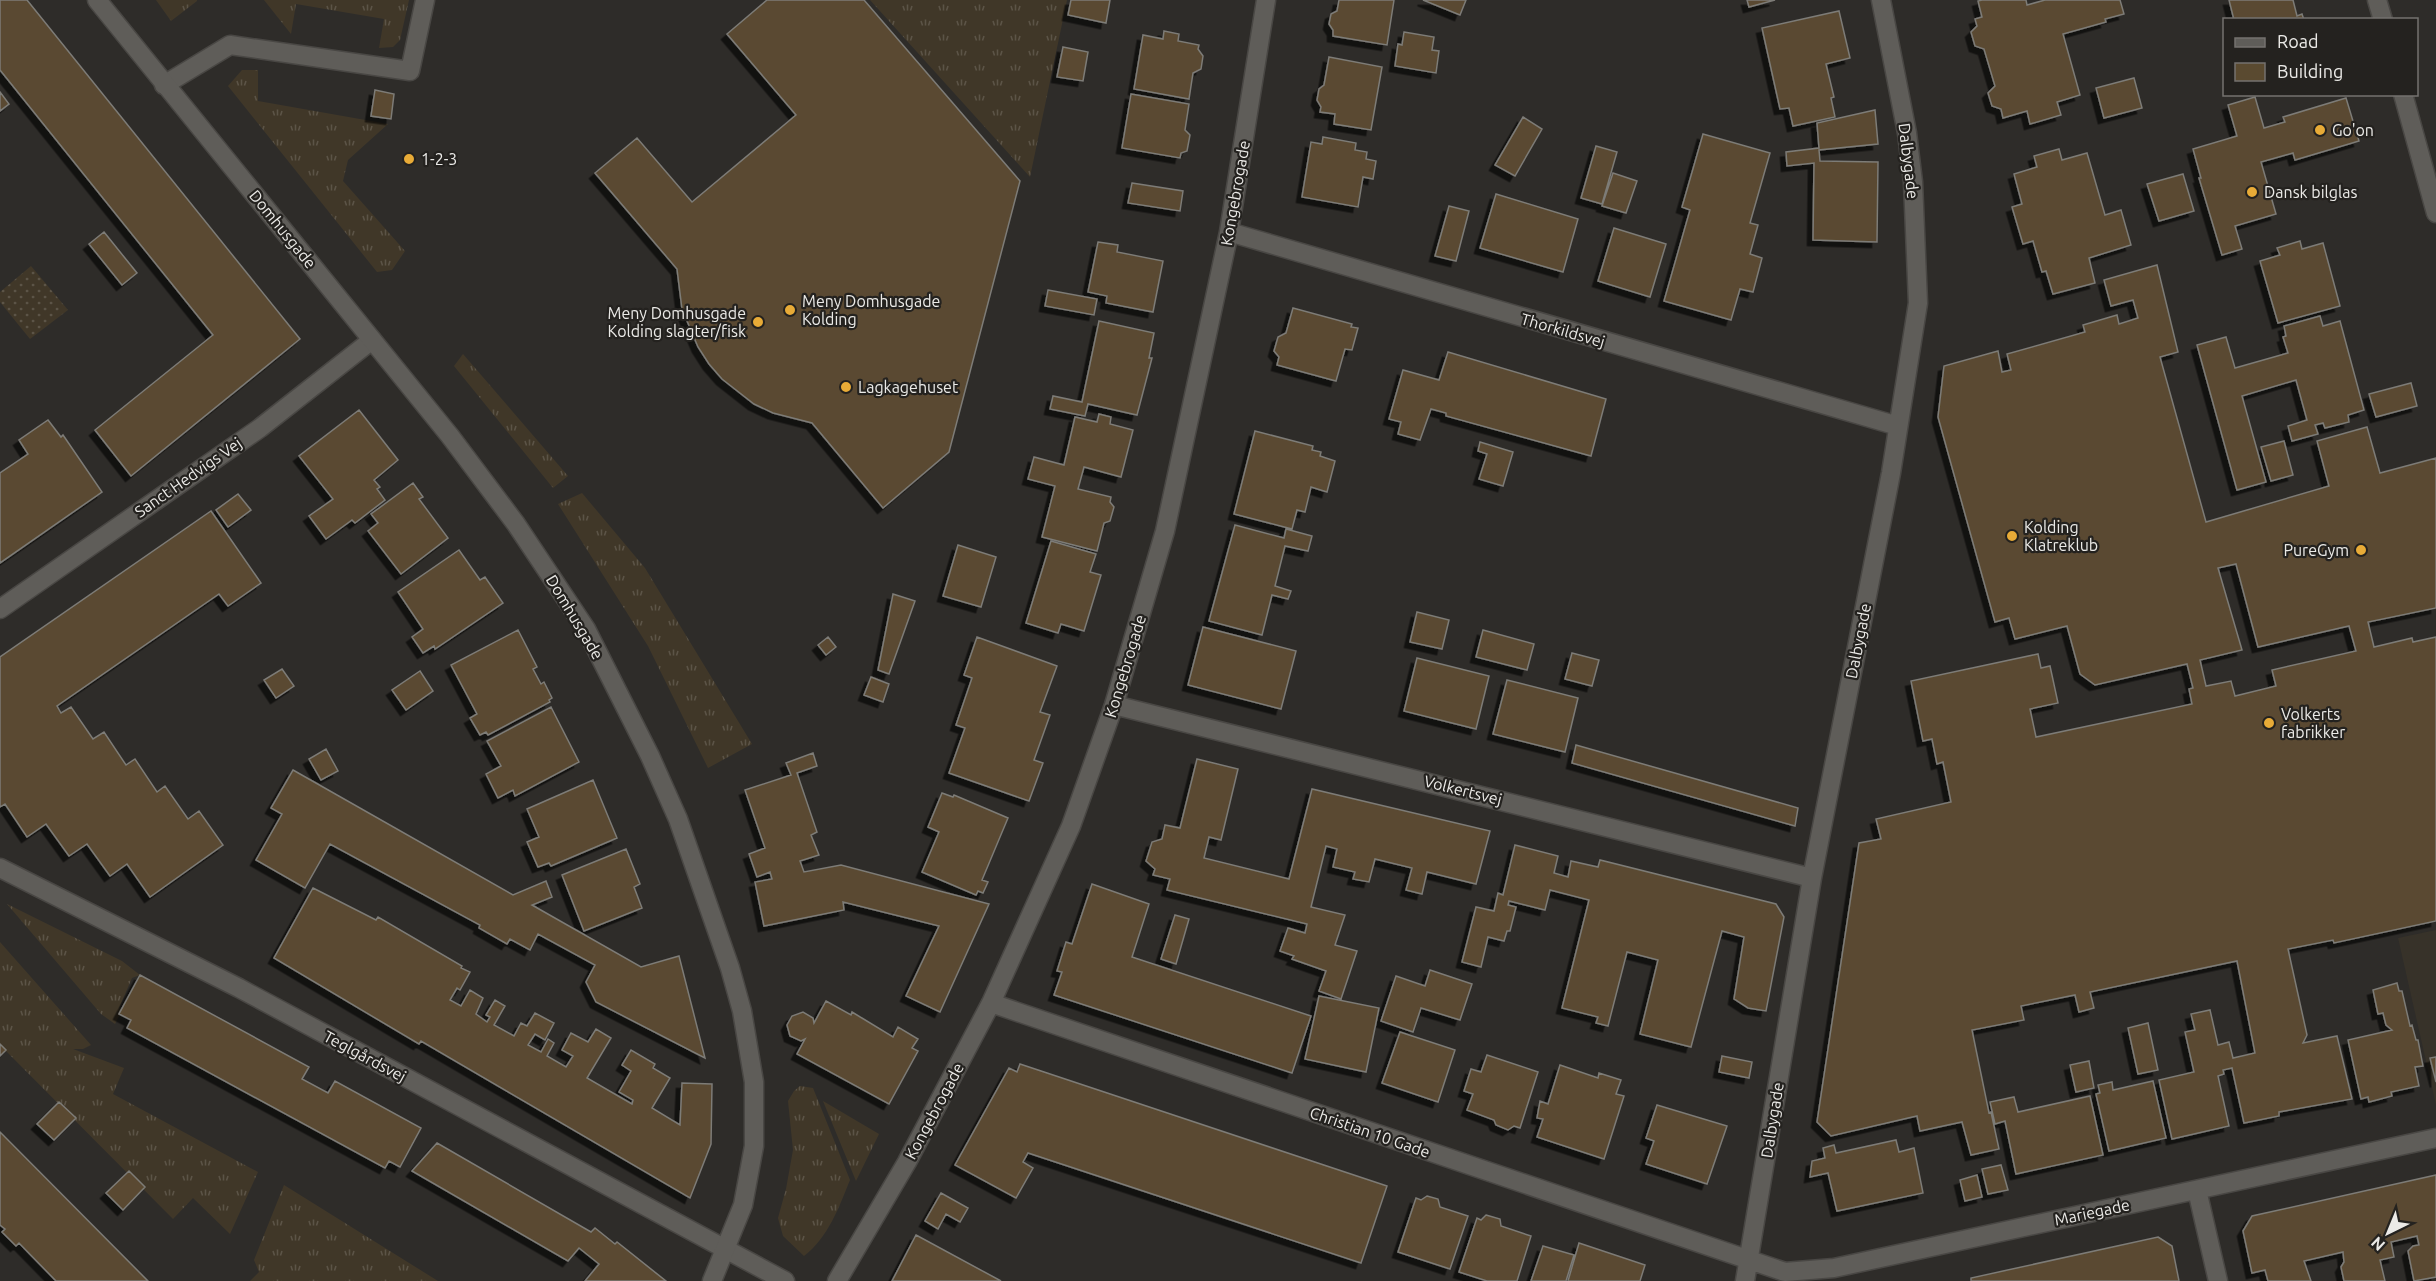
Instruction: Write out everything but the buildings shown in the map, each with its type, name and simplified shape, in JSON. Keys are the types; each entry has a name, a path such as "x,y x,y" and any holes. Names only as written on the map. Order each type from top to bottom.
{"street":[{"name":"Domhusgade","path":"97,0 450,436 516,524 586,629 650,756 678,819 730,968 742,1011 754,1082 754,1146 743,1205 726,1249"},
{"path":"164,85 230,45 410,71 425,0"},
{"name":"Kongebrogade","path":"837,1281 907,1162 991,1003 1071,826 1114,705 1165,531 1229,232 1266,0"},
{"name":"Dalbygade","path":"1745,1281 1812,878 1891,473 1918,303 1913,182 1907,133 1881,0"},
{"path":"2377,0 2382,18"},
{"path":"2404,96 2436,213"},
{"name":"Thorkildsvej","path":"1229,232 1898,426"},
{"name":"Sanct Hedvigs Vej","path":"0,609 260,428 372,340"},
{"name":"Volkertsvej","path":"1114,705 1812,878"},
{"name":"Teglgårdsvej","path":"0,868 239,988 785,1281"},
{"name":"Christian 10 Gade","path":"991,1003 1749,1261"},
{"name":"Mariegade","path":"1749,1261 1785,1272 1834,1268 2436,1138"},
{"path":"2197,1190 2218,1281"},
{"path":"712,1281 726,1249"}],"shaded area":[{"path":"2436,930 2436,1105 2398,938"}],"green space":[{"path":"156,0 197,0 197,1 171,21"},
{"path":"264,0 409,0 400,40 393,47 379,48 384,19 296,4 291,34"},
{"path":"870,0 1067,0 1030,177"},
{"path":"242,70 258,70 258,101 388,124 348,160 343,181 405,251 392,270 377,272 228,86"},
{"path":"31,266 68,310 30,339 0,302 0,292"},
{"path":"463,354 568,476 553,488 454,366"},
{"path":"582,493 645,568 752,744 708,768 648,646 558,504"},
{"path":"7,904 122,961 140,975 132,978 115,1024 101,1014"},
{"path":"0,942 91,1045 83,1049 73,1049 124,1068 113,1094 258,1172 230,1234 193,1198 173,1219 0,1045"},
{"path":"800,1086 813,1088 850,1180 826,1231 804,1256 783,1236 778,1218 793,1150 788,1101"},
{"path":"823,1101 879,1134 856,1181"},
{"path":"284,1185 438,1281 250,1281 259,1272 254,1260"}],"place":[{"name":"Go'on","path":"2320,130"},
{"name":"1-2-3","path":"409,159"},
{"name":"Dansk bilglas","path":"2252,192"},
{"name":"Meny Domhusgade Kolding","path":"790,310"},
{"name":"Meny Domhusgade Kolding slagter/fisk","path":"758,322"},
{"name":"Lagkagehuset","path":"846,387"},
{"name":"Kolding Klatreklub","path":"2012,536"},
{"name":"PureGym","path":"2361,550"},
{"name":"Volkerts fabrikker","path":"2269,723"}]}
